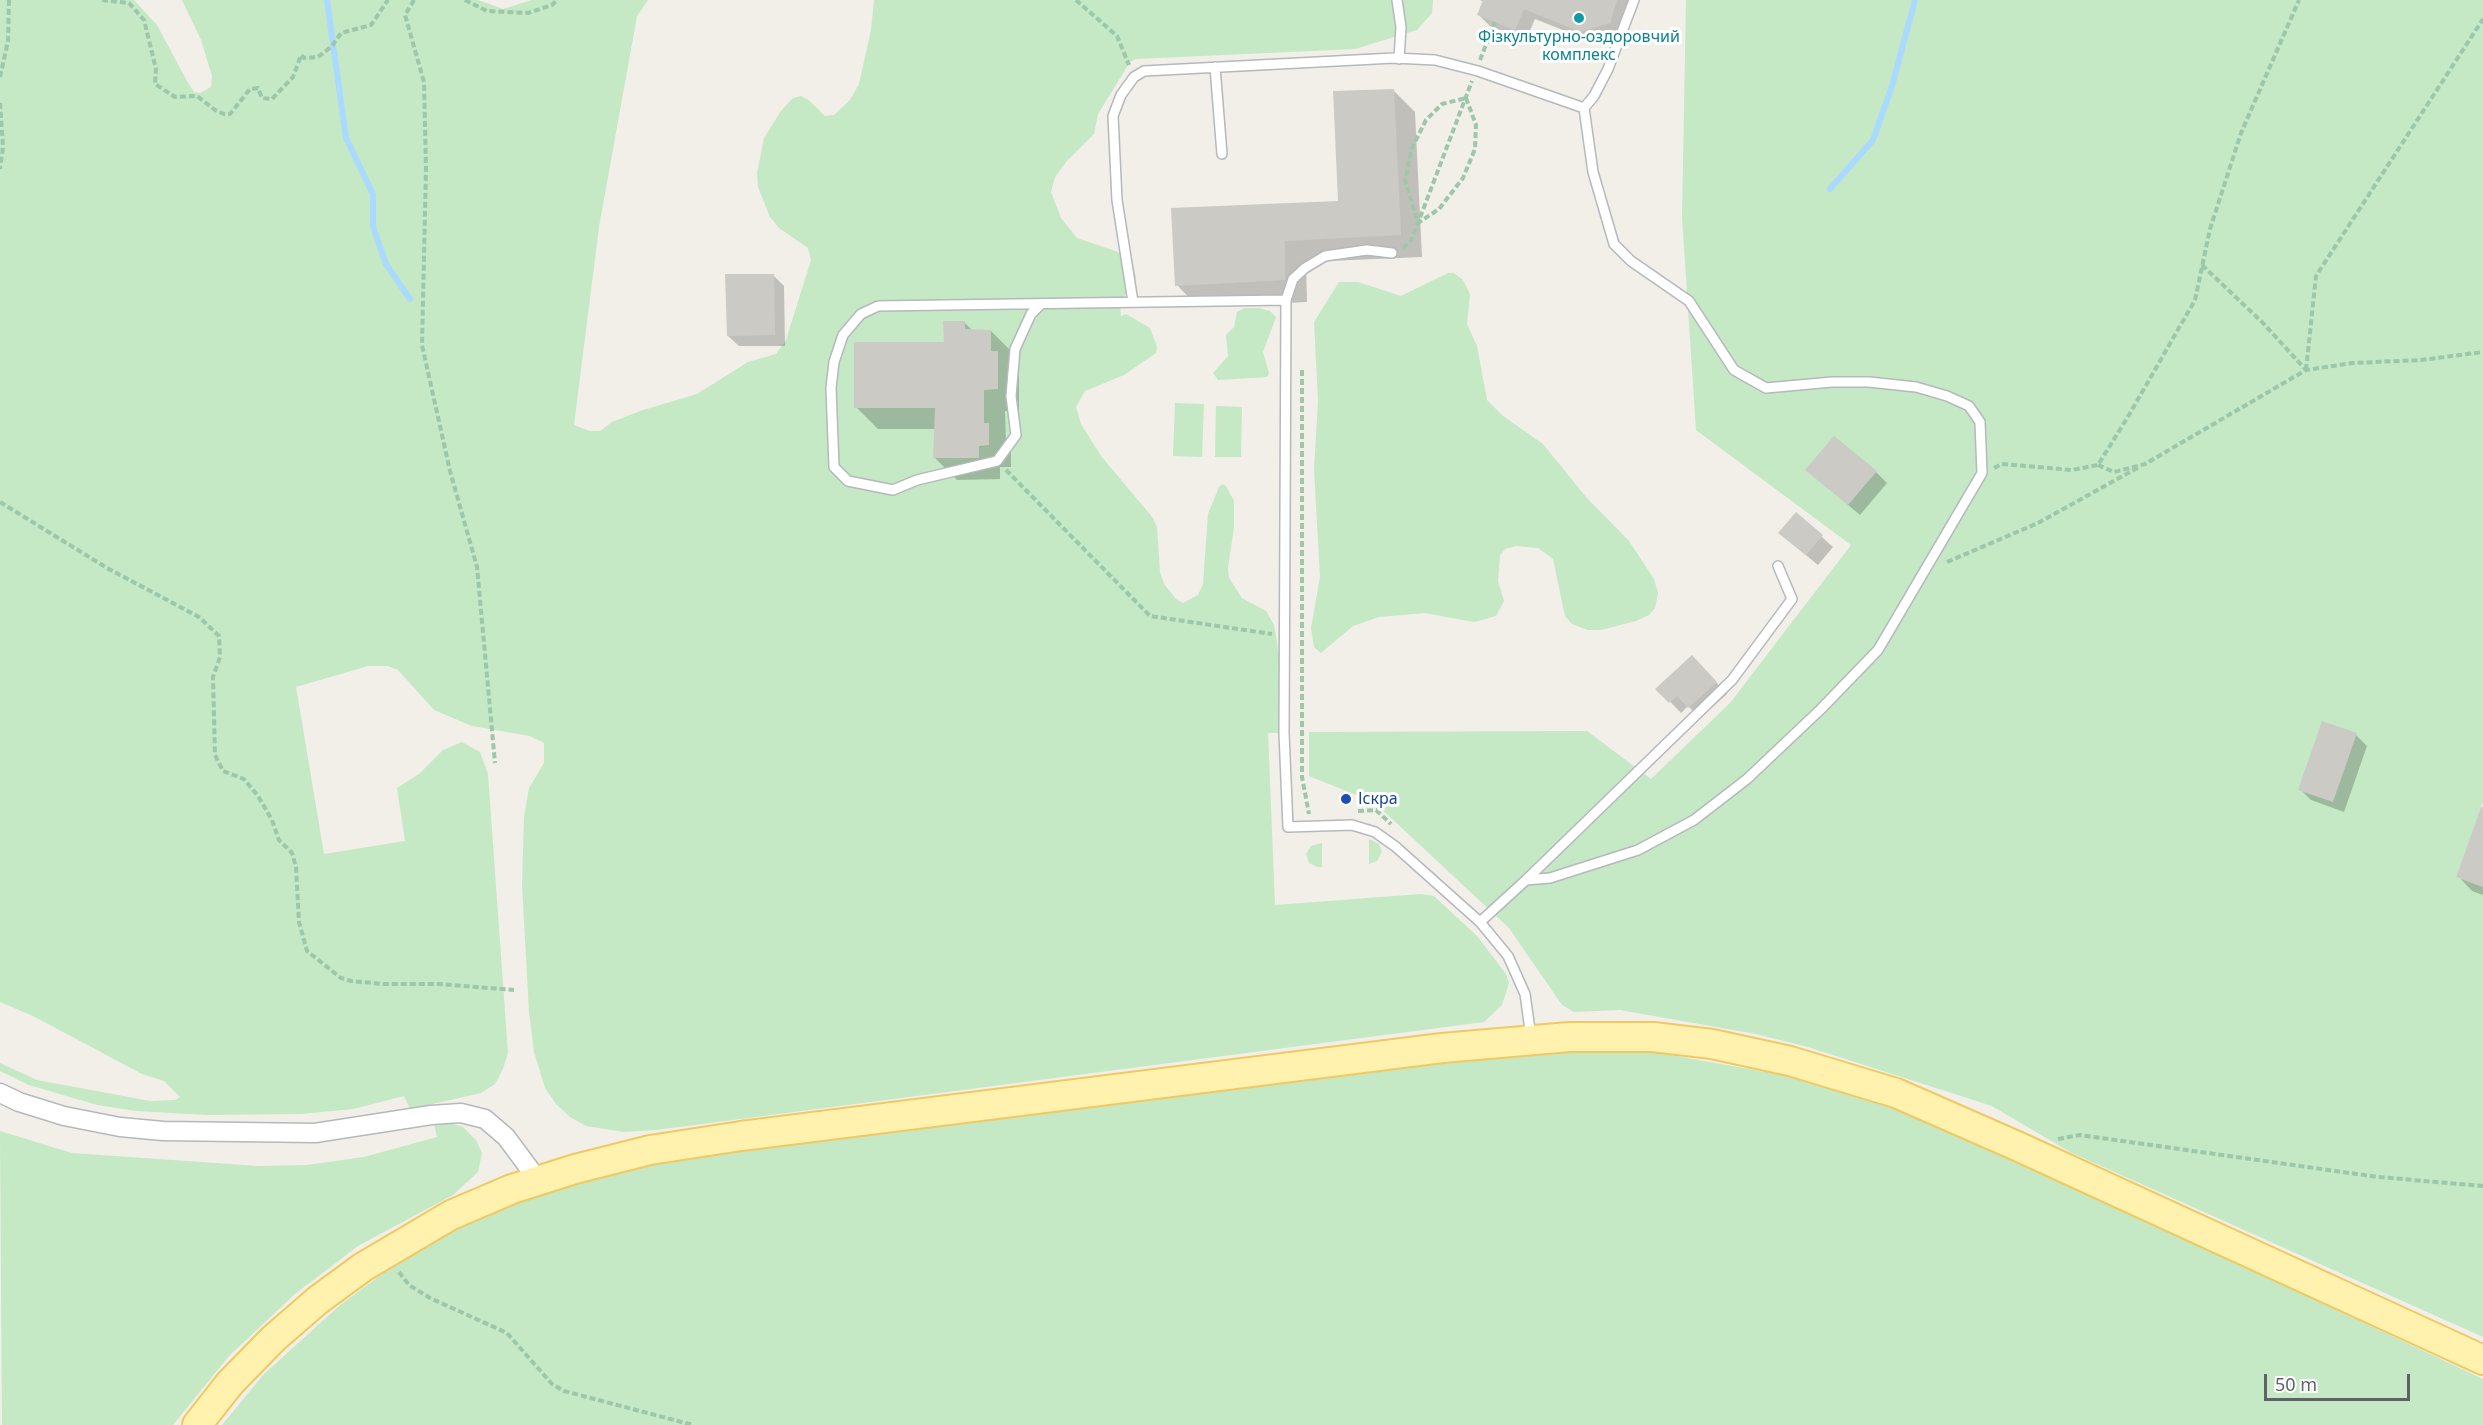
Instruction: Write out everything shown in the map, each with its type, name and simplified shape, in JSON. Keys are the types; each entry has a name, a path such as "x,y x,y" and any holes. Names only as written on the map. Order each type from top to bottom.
{"main road":[{"path":"197,1425 230,1383 273,1339 326,1293 386,1252 451,1215 538,1180 641,1152 741,1136 1442,1048 1531,1039 1653,1037 1741,1049 1837,1074 1896,1093 2018,1146 2483,1360"}],"street":[{"path":"0,1093 19,1102 64,1116 120,1127 163,1131 315,1133 431,1114 461,1113 485,1119 506,1137 538,1180"}],"lane":[{"path":"1397,0 1401,27 1399,59"},
{"path":"1526,880 1550,878 1638,850 1694,820 1723,799 1821,709 1878,650 1982,473 1980,422 1969,406 1947,396 1916,387 1869,382 1832,382 1767,388 1734,369 1689,301 1631,261 1614,244 1593,172 1584,108 1594,96 1608,69 1634,0"},
{"path":"1133,302 1117,200 1113,116 1121,95 1134,77 1144,71 1399,59 1435,60 1476,70 1584,108"},
{"path":"1215,68 1222,154"},
{"path":"1392,253 1367,250 1325,256 1305,268 1293,279 1286,300 1285,636 1288,827 1352,825 1375,832 1396,847 1480,922 1508,956 1525,994 1531,1039"},
{"path":"1041,304 1031,314 1015,349 1011,396 1016,435 997,461 917,480 893,490 848,481 834,467 831,388 834,362 843,335 861,314 878,306 1286,300"},
{"path":"1480,922 1732,680 1792,599 1778,566"}],"path":[{"path":"0,77 8,40 9,0"},
{"path":"102,0 129,3 144,20 156,69 155,84 176,97 191,94 197,96 224,114 230,114 250,89 258,88 262,98 272,99 293,77 302,55 304,58 318,57 332,46 341,33 371,25 388,0"},
{"path":"414,0 405,15 424,82 426,168 422,345 450,471 477,567 495,763"},
{"path":"465,0 487,11 528,13 552,5 557,0"},
{"path":"1076,0 1117,36 1134,77"},
{"path":"2098,465 2130,416 2195,300 2211,229 2241,133 2299,0"},
{"path":"2306,370 2316,276 2483,19"},
{"path":"1392,253 1411,241 1495,22"},
{"path":"1418,224 1439,209 1463,178 1475,149 1476,125 1466,98"},
{"path":"1418,224 1405,180 1412,148 1426,120 1442,104 1466,98"},
{"path":"0,104 3,147 0,169"},
{"path":"2202,265 2264,323 2306,370"},
{"path":"1924,571 2038,523 2145,464 2306,370 2353,363 2421,360 2483,352"},
{"path":"1302,361 1302,777 1308,814 1319,813"},
{"path":"997,461 1150,616 1285,636"},
{"path":"1982,473 2002,464 2072,470 2098,465 2114,472 2145,464"},
{"path":"0,502 107,568 199,617 219,636 220,657 213,677 215,755 224,771 244,779 258,796 272,820 279,840 292,853 296,867 299,922 307,951 336,974 351,981 383,984 439,984 514,990"},
{"path":"1353,811 1376,810 1393,826"},
{"path":"2018,1146 2080,1136 2378,1177 2483,1186"},
{"path":"386,1252 405,1281 419,1292 507,1333 558,1388 570,1394 693,1425"}],"green space":[{"path":"0,0 134,0 157,25 194,92 200,93 211,87 212,76 201,40 182,0 478,0 503,9 532,0 648,0 637,16 599,227 574,425 590,431 600,431 612,422 640,411 697,394 748,362 776,354 786,340 811,260 808,248 779,228 770,217 758,187 757,173 764,138 781,111 793,98 801,96 810,101 825,116 834,115 850,100 859,84 871,30 874,0 1433,0 1432,13 1417,30 1355,49 1136,59 1130,62 1098,114 1094,134 1066,162 1055,177 1051,192 1061,218 1077,238 1127,255 1136,277 1120,304 1121,316 1126,314 1150,328 1157,347 1156,353 1124,375 1085,391 1076,407 1081,424 1101,456 1153,518 1157,527 1160,572 1164,584 1176,599 1183,603 1198,595 1203,584 1208,514 1219,487 1223,484 1226,486 1234,501 1229,578 1242,598 1266,611 1274,625 1280,660 1279,733 1268,733 1275,905 1421,894 1434,896 1477,936 1506,974 1509,983 1502,1005 1484,1022 656,1130 624,1132 586,1126 570,1117 556,1104 545,1088 534,1052 529,1012 522,885 524,817 529,788 544,763 544,743 530,736 472,726 434,710 398,670 388,666 368,666 296,687 324,854 405,841 397,788 419,774 443,750 462,742 480,752 488,774 508,1053 495,1084 481,1093 410,1109 404,1096 353,1109 301,1114 208,1115 136,1111 97,1105 29,1085 0,1071 0,1063 37,1080 150,1101 175,1100 180,1097 164,1081 142,1074 33,1016 0,1002"},
{"path":"1686,0 2483,0 2483,802 2456,877 2483,887 2483,1337 2070,1152 1992,1106 1808,1047 1756,1034 1620,1010 1574,1012 1562,1005 1509,928 1374,802 1309,776 1309,732 1587,731 1651,779 1730,703 1851,545 1696,430 1682,217"},
{"path":"1448,273 1454,273 1463,280 1470,294 1467,324 1477,346 1487,400 1503,416 1543,444 1586,497 1629,541 1654,579 1658,593 1655,608 1649,615 1636,621 1601,630 1588,630 1572,624 1565,616 1553,559 1538,548 1516,546 1505,549 1500,556 1498,581 1504,601 1496,616 1474,622 1425,613 1379,617 1353,626 1321,653 1314,647 1311,628 1320,577 1314,469 1318,401 1314,322 1339,282 1358,282 1401,296"},
{"path":"1244,308 1270,311 1276,317 1263,352 1269,373 1267,377 1218,380 1213,373 1228,356 1226,335 1234,327 1237,312"},
{"path":"1175,403 1204,404 1202,457 1173,456"},
{"path":"1216,406 1242,407 1241,457 1215,457"},
{"path":"1369,839 1379,844 1382,852 1377,861 1369,864"},
{"path":"1322,843 1322,867 1317,867 1309,863 1306,854 1311,846"},
{"path":"1585,1050 1648,1051 1794,1077 1906,1113 2029,1165 2483,1379 2483,1425 222,1425 264,1374 339,1306 420,1246 502,1207 575,1182 687,1153 1279,1078"},
{"path":"447,1122 463,1127 476,1140 482,1153 478,1172 453,1195 358,1246 295,1294 229,1356 173,1425 2,1425 0,1131 72,1153 258,1166 307,1165 364,1157 437,1137 434,1124"}],"building":[{"name":"Фізкультурно-оздоровчий комплекс","path":"1483,0 1617,0 1610,23 1581,32 1524,9 1515,30 1477,15"},
{"path":"1394,89 1401,235 1285,241 1285,280 1175,286 1171,208 1338,201 1333,91"},
{"path":"725,274 774,274 775,335 727,336"},
{"path":"943,321 965,321 965,329 991,330 991,351 998,351 998,389 984,390 984,423 989,423 989,445 979,446 979,458 933,458 935,408 854,408 854,342 944,342"},
{"path":"1834,436 1877,471 1848,505 1805,470"},
{"path":"1796,512 1823,535 1806,555 1778,533"},
{"path":"1692,655 1717,682 1688,708 1677,696 1669,703 1655,689"},
{"path":"2322,721 2357,733 2333,802 2298,790"},
{"path":"2481,807 2483,808 2483,887 2456,877"}],"waterway":[{"path":"327,0 346,138 373,194 373,227 386,264 410,299"},
{"path":"1830,189 1873,140 1892,86 1915,0"}],"place":[{"name":"Фізкультурно-оздоровчий комплекс","path":"1579,18"},
{"name":"Іскра","path":"1346,799"}]}
